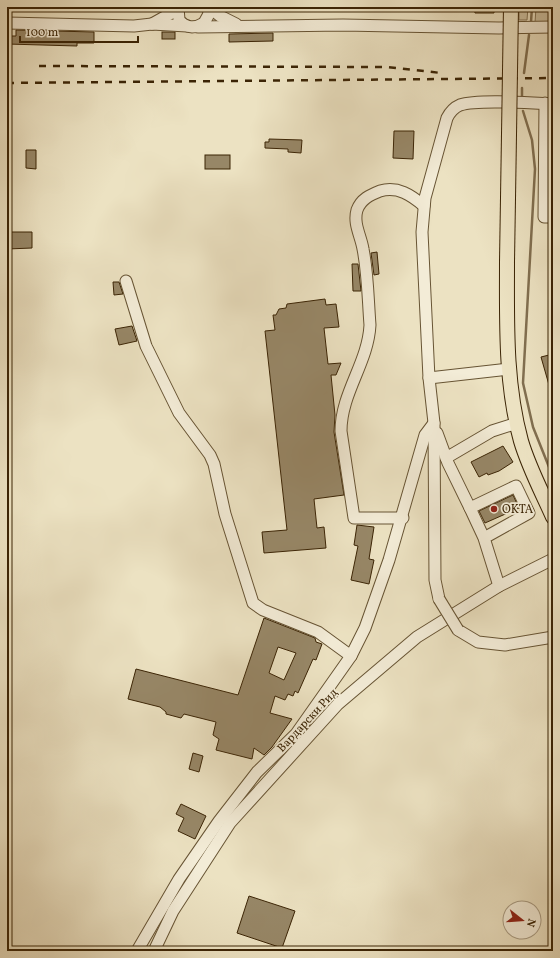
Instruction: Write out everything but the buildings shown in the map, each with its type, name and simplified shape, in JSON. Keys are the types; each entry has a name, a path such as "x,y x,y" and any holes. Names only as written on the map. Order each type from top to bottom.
{"main road":[{"path":"511,7 507,262 511,397 517,423 532,471 552,514"}],"street":[{"path":"209,7 220,16 238,25"},
{"path":"198,27 208,18 209,7"},
{"path":"152,24 177,9 179,20 187,26"},
{"path":"7,23 134,26 152,24 198,27 238,25 553,27"},
{"path":"553,217 544,217 549,104 476,103 461,105 452,109 447,118 424,206 422,232 429,378 434,423 435,580 439,599 458,630 478,642 505,646 553,637"},
{"path":"403,518 354,518 341,431 343,406 367,348 370,330 363,249 356,220 357,210 362,201 370,194 385,190 400,190 411,195 424,206"},
{"path":"126,281 149,353 179,413 210,455 214,464 225,514 253,603 263,610 318,632 351,656"},
{"path":"429,378 509,370"},
{"path":"137,951 179,879 219,821 257,772 296,734 351,656 365,628 403,518 425,435 434,423"},
{"path":"434,423 446,458 484,538 499,586"},
{"path":"446,458 492,432 517,423"},
{"path":"470,508 516,486 529,513 484,538"},
{"name":"Вардарски Рид","path":"154,951 173,911 230,823 338,704 417,637 499,586 538,568 553,559"},
{"name":"Вардарски Рид","path":"538,568 553,564"}],"shaded area":[{"path":"519,7 528,7 527,20 519,20"},
{"path":"536,7 553,7 553,22 535,23"}],"waterway":[{"path":"531,22 532,7"},
{"path":"524,73 529,35"},
{"path":"522,88 522,98"},
{"path":"523,111 532,140 535,169 523,383 533,427 553,477"}],"railway":[{"path":"39,66 387,67 441,73"},
{"path":"7,83 553,78"}],"place":[{"name":"OKTA","path":"494,509"}]}
